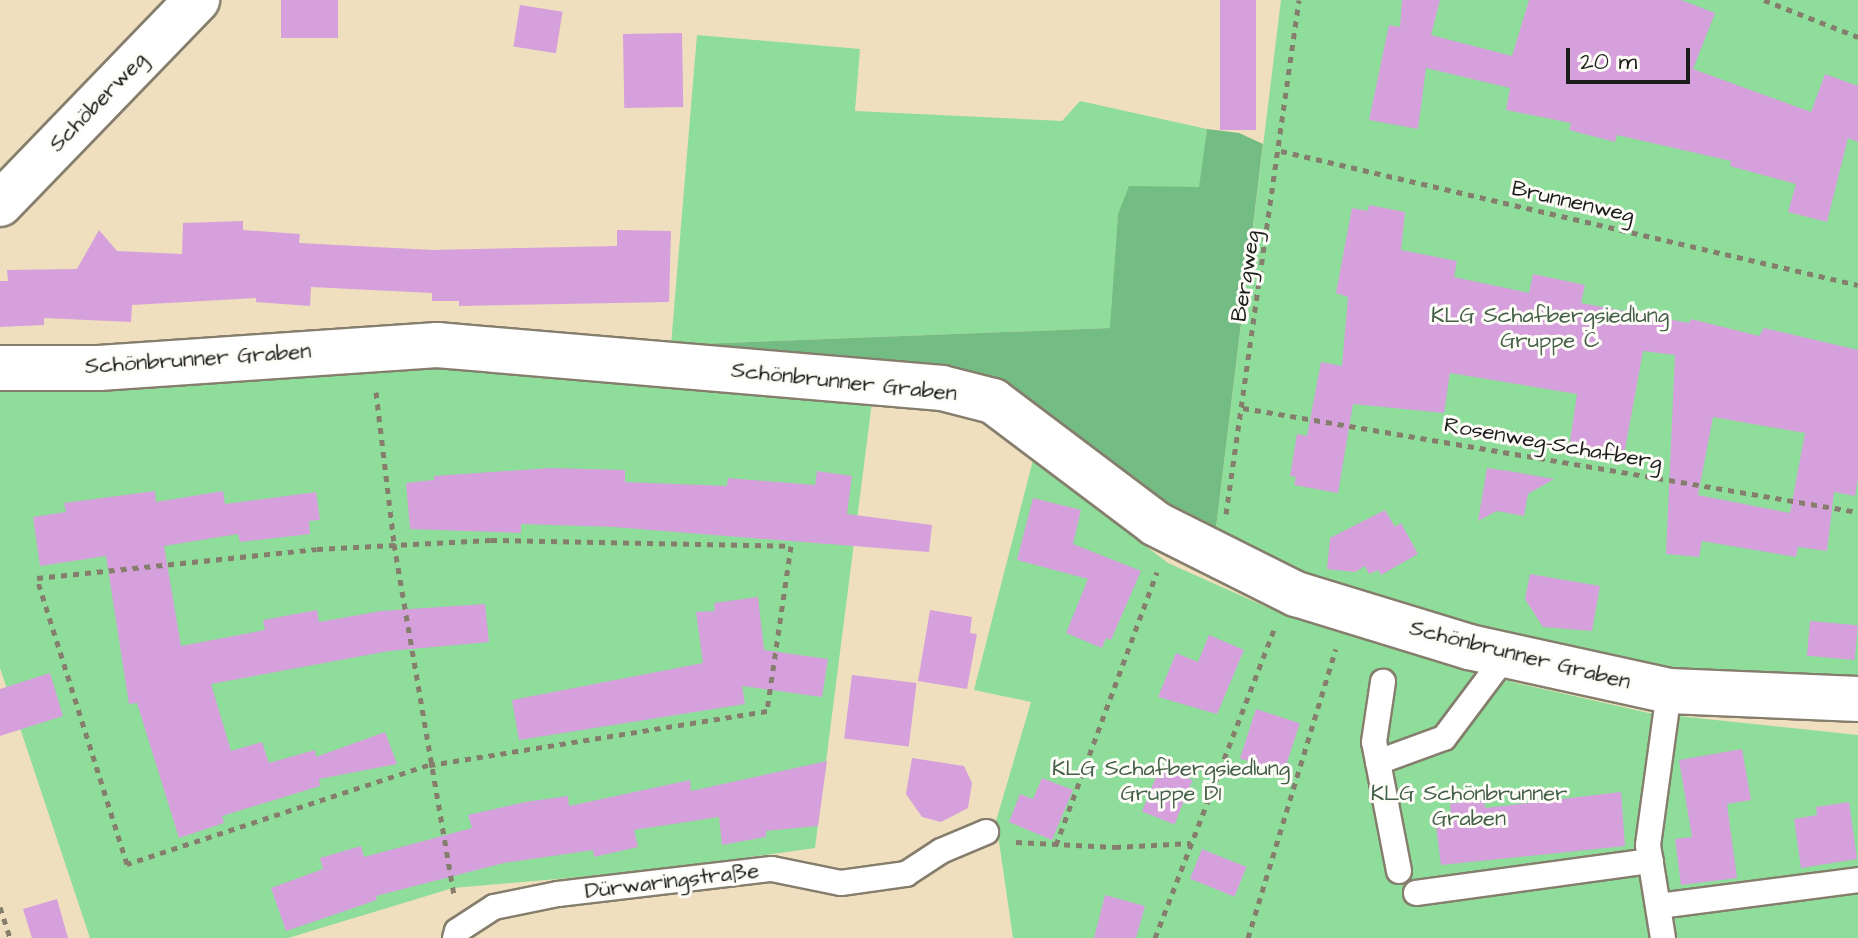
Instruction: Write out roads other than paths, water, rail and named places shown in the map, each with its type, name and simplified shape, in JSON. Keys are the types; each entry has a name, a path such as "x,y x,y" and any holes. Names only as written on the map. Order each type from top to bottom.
{"street":[{"name":"Schöberweg","path":"0,204 197,0"},
{"name":"Schönbrunner Graben","path":"0,368 99,368 437,345 942,388 993,401 1172,532 1282,587 1344,609 1507,654 1669,691 1858,699"}],"lane":[{"path":"1378,762 1444,738 1507,654"},
{"path":"1383,682 1374,742 1399,871"},
{"path":"1663,938 1648,845 1669,691"},
{"name":"Dürwaringstraße","path":"455,938 457,931 494,907 558,894 772,869 841,883 906,874 941,851 986,832"},
{"path":"1416,893 1651,861"},
{"path":"1659,906 1858,880"}],"park label":[{"name":"KLG Schafbergsiedlung Gruppe C","path":"1550,328"},
{"name":"KLG Schafbergsiedlung Gruppe D1","path":"1171,780"},
{"name":"KLG Schönbrunner Graben","path":"1469,806"}]}
